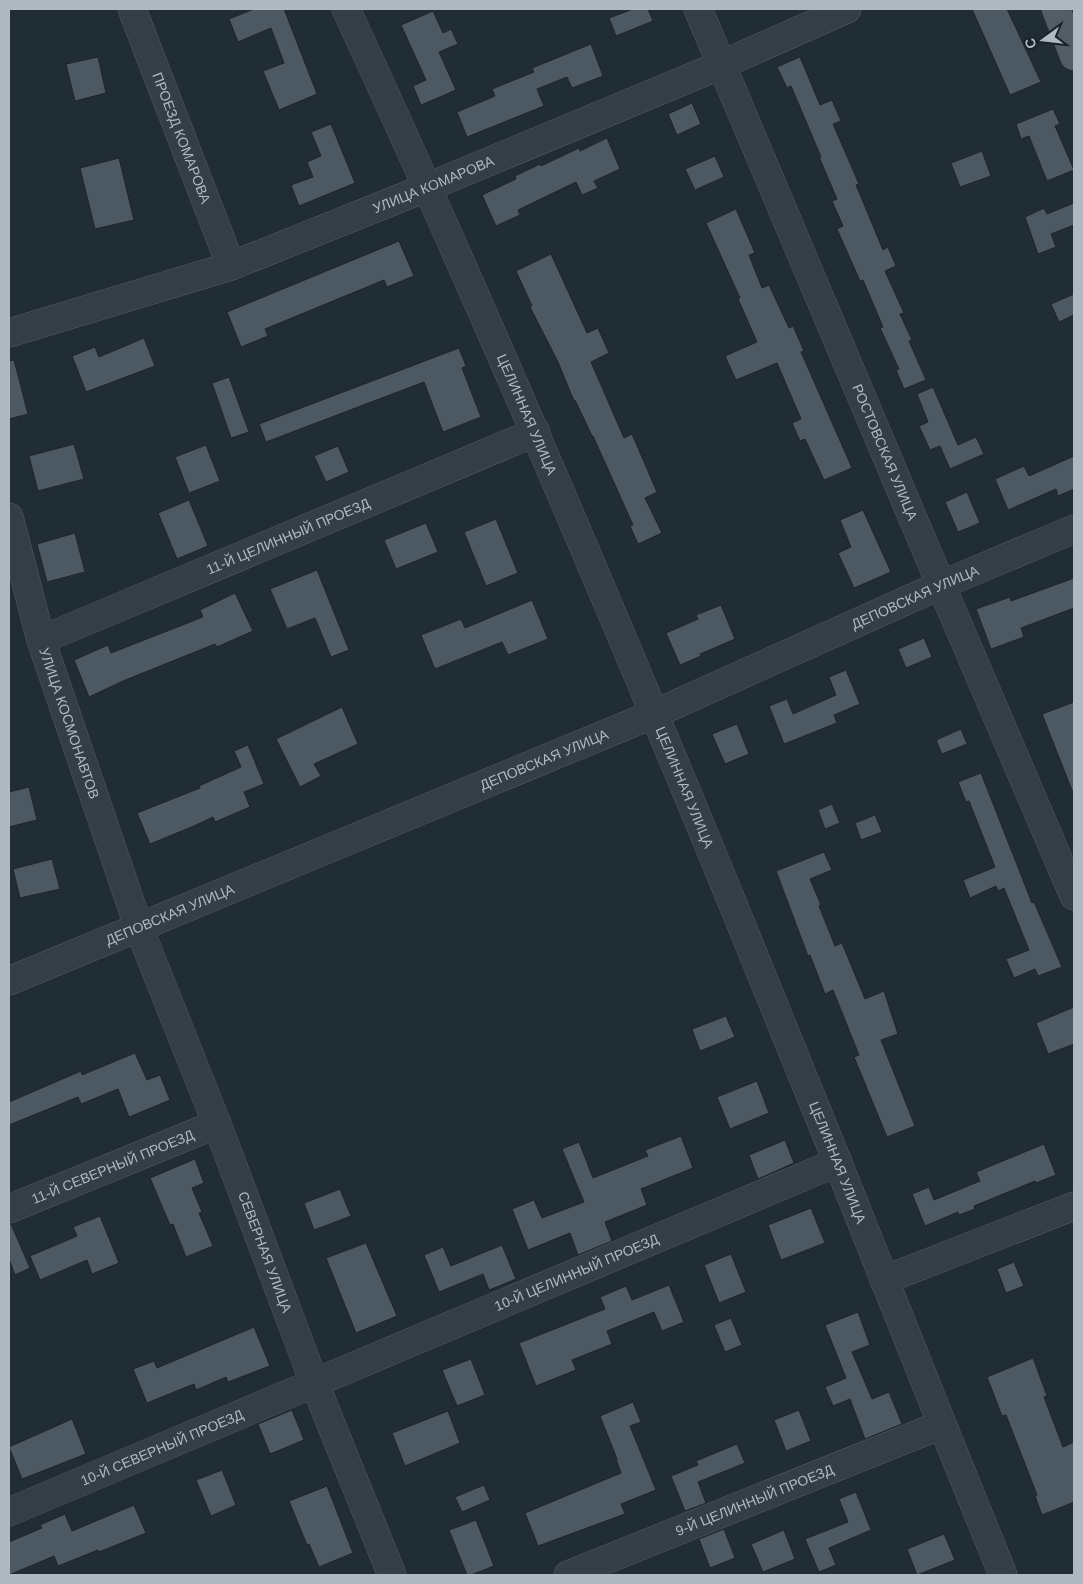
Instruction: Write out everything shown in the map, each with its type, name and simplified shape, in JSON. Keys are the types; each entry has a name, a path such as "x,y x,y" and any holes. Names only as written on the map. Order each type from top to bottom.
{"main road":[{"path":"1056,9 1074,56"}],"street":[{"name":"ПРОЕЗД КОМАРОВА","path":"132,9 231,266"},
{"name":"ЦЕЛИННАЯ УЛИЦА","path":"346,9 428,187 536,432 838,1162 941,1426 1003,1575"},
{"name":"РОСТОВСКАЯ УЛИЦА","path":"698,9 720,65 1074,896"},
{"name":"УЛИЦА КОМАРОВА","path":"9,333 231,266 428,187 720,65 847,9"},
{"name":"11-Й ЦЕЛИННЫЙ ПРОЕЗД","path":"40,640 536,432"},
{"name":"УЛИЦА КОСМОНАВТОВ","path":"9,517 40,640 139,928"},
{"name":"ДЕПОВСКАЯ УЛИЦА","path":"9,981 654,714 1074,528"},
{"name":"СЕВЕРНАЯ УЛИЦА","path":"139,928 217,1124 314,1382 392,1575"},
{"name":"11-Й СЕВЕРНЫЙ ПРОЕЗД","path":"9,1209 217,1124"},
{"name":"10-Й ЦЕЛИННЫЙ ПРОЕЗД","path":"314,1382 838,1162"},
{"path":"884,1280 1074,1206"},
{"name":"10-Й СЕВЕРНЫЙ ПРОЕЗД","path":"9,1512 314,1382"},
{"name":"9-Й ЦЕЛИННЫЙ ПРОЕЗД","path":"568,1575 941,1426"}],"building":[{"path":"254,9 284,9 317,94 279,110 263,71 284,63 271,28 238,42 229,19"},
{"path":"633,9 648,9 653,21 616,36 609,18"},
{"path":"972,9 1007,9 1041,82 1010,95"},
{"path":"433,11 443,33 451,29 458,44 439,52 456,90 421,105 413,86 426,80 401,25"},
{"path":"591,44 603,76 572,88 567,77 537,89 544,106 467,137 457,112 495,96 492,89 534,72 532,68"},
{"path":"98,57 106,93 75,101 66,64"},
{"path":"800,57 820,105 832,100 841,121 833,124 859,184 856,185 883,250 888,247 896,266 885,271 904,313 900,314 912,340 909,341 926,380 904,389 896,370 899,369 880,328 883,327 863,280 860,281 837,229 843,226 832,201 837,199 819,157 821,157 791,86 787,88 777,67"},
{"path":"692,103 701,124 677,135 668,114"},
{"path":"1053,109 1060,124 1055,126 1074,170 1047,181 1029,136 1021,139 1016,124"},
{"path":"331,124 355,183 299,206 291,185 313,177 307,162 321,156 311,132"},
{"path":"607,138 620,169 594,181 598,188 582,195 576,182 518,210 520,215 496,226 482,195 516,179 515,176 540,164 541,166 579,148 580,151"},
{"path":"982,151 991,176 960,187 951,163"},
{"path":"715,156 724,177 695,190 685,169"},
{"path":"119,158 134,220 95,229 80,168"},
{"path":"1074,203 1074,225 1051,234 1056,247 1038,254 1025,217 1044,208 1047,214"},
{"path":"736,209 755,253 749,255 762,288 769,285 789,328 793,326 804,351 801,352 852,468 824,480 805,439 800,441 792,423 801,419 777,363 736,380 725,356 757,342 738,299 740,298 706,223"},
{"path":"399,241 414,276 387,287 384,280 265,329 268,336 241,347 227,312"},
{"path":"551,254 587,333 598,328 609,353 591,362 624,438 632,434 657,492 645,498 662,533 638,544 630,526 633,525 593,436 574,401 558,362 530,307 532,306 516,271"},
{"path":"1074,294 1074,315 1059,322 1051,304"},
{"path":"144,338 155,366 86,392 72,356 95,347 99,357"},
{"path":"459,348 466,366 462,368 481,417 443,432 424,382 266,442 259,424"},
{"path":"14,360 28,414 9,419 9,361"},
{"path":"229,377 249,432 231,438 212,383"},
{"path":"933,387 958,445 976,437 984,454 950,469 940,446 930,450 919,426 928,422 917,394"},
{"path":"74,444 84,479 38,491 29,456"},
{"path":"206,445 220,481 189,493 175,457"},
{"path":"338,446 349,472 326,482 314,456"},
{"path":"1074,456 1074,489 1058,496 1056,489 1008,510 995,479 1024,466 1029,476"},
{"path":"967,492 980,523 958,532 945,502"},
{"path":"189,500 208,546 177,559 158,513"},
{"path":"863,510 891,572 854,588 838,553 851,547 840,520"},
{"path":"496,519 518,573 486,586 464,532"},
{"path":"426,523 438,552 396,569 384,540"},
{"path":"75,533 85,572 47,582 37,544"},
{"path":"317,570 349,650 331,657 315,618 287,629 270,589"},
{"path":"1074,578 1074,608 1021,628 1024,637 991,649 976,609 1010,597 1011,601"},
{"path":"235,593 253,631 217,647 215,644 123,681 89,697 74,660 108,645 111,653 203,617 200,610"},
{"path":"532,600 548,639 508,655 502,642 435,669 421,635 461,619 465,628"},
{"path":"721,605 735,639 680,665 666,633 698,619 696,615"},
{"path":"924,638 932,657 906,668 898,649"},
{"path":"846,670 860,704 834,715 837,723 784,744 769,706 787,699 793,714 836,695 829,677"},
{"path":"1074,702 1074,793 1073,793 1042,714"},
{"path":"342,707 358,744 314,764 321,776 300,787 276,739"},
{"path":"737,724 749,754 725,764 712,734"},
{"path":"961,729 967,744 942,754 936,740"},
{"path":"248,745 264,784 244,792 250,807 215,822 213,817 150,844 137,813 200,788 199,786 241,767 234,751"},
{"path":"981,773 1032,903 1034,902 1062,967 1038,976 1035,969 1014,978 1006,959 1029,950 1004,888 998,891 996,886 970,898 963,880 995,867 969,801 966,802 958,782"},
{"path":"29,787 37,820 9,827 9,792"},
{"path":"832,804 840,823 825,829 818,810"},
{"path":"875,815 882,832 861,840 855,823"},
{"path":"824,852 832,870 810,879 835,946 842,943 865,999 884,991 898,1034 881,1040 915,1126 887,1137 854,1057 859,1055 833,990 825,994 810,955 808,956 776,871"},
{"path":"52,859 60,889 20,898 13,869"},
{"path":"1074,1007 1074,1044 1048,1054 1036,1023"},
{"path":"726,1016 735,1037 700,1051 692,1029"},
{"path":"135,1053 147,1080 160,1075 170,1100 129,1117 118,1089 81,1104 78,1097 9,1125 9,1102 81,1071 82,1075"},
{"path":"757,1081 769,1113 730,1129 717,1097"},
{"path":"681,1136 693,1168 641,1189 647,1205 605,1222 612,1241 578,1255 570,1233 528,1250 512,1209 534,1200 542,1218 584,1202 562,1149 579,1142 593,1178 648,1156 645,1150"},
{"path":"785,1140 794,1163 758,1179 749,1155"},
{"path":"1044,1144 1056,1175 1036,1183 1035,1181 974,1206 975,1209 959,1215 958,1212 925,1226 912,1194 929,1187 934,1200 980,1181 976,1172"},
{"path":"195,1159 204,1183 192,1188 202,1212 199,1213 213,1246 186,1257 173,1224 170,1225 150,1178"},
{"path":"340,1189 351,1216 314,1230 304,1203"},
{"path":"811,1208 825,1243 781,1260 768,1225"},
{"path":"100,1216 119,1263 92,1274 87,1260 40,1280 30,1256 77,1236 73,1227"},
{"path":"9,1224 11,1224 30,1268 15,1275 9,1259"},
{"path":"366,1243 397,1316 356,1333 326,1258"},
{"path":"502,1245 516,1279 489,1290 483,1274 439,1292 424,1255 443,1247 451,1266"},
{"path":"731,1254 746,1292 719,1303 704,1265"},
{"path":"1014,1262 1024,1286 1006,1293 997,1269"},
{"path":"669,1285 684,1322 662,1331 654,1312 607,1331 612,1344 572,1360 576,1370 536,1386 519,1343 605,1309 600,1297 626,1286 632,1300"},
{"path":"858,1312 870,1345 852,1352 872,1399 889,1392 902,1424 865,1439 850,1399 833,1406 825,1387 846,1378 825,1325"},
{"path":"731,1318 742,1345 725,1352 714,1325"},
{"path":"254,1327 270,1366 228,1382 226,1377 196,1390 194,1384 147,1403 133,1369 154,1361 157,1368"},
{"path":"1033,1358 1047,1396 1044,1397 1063,1447 1074,1442 1074,1502 1042,1515 1035,1496 1037,1495 1006,1415 1002,1416 987,1377"},
{"path":"471,1359 485,1395 457,1406 442,1370"},
{"path":"633,1402 641,1422 630,1426 656,1490 621,1504 625,1514 538,1546 525,1513 621,1473 600,1416"},
{"path":"292,1410 304,1440 270,1454 258,1424"},
{"path":"799,1410 811,1441 786,1451 774,1420"},
{"path":"448,1411 460,1443 405,1466 392,1433"},
{"path":"72,1419 86,1454 22,1479 9,1447"},
{"path":"737,1444 745,1463 698,1482 706,1503 685,1511 671,1476 698,1465 696,1461"},
{"path":"222,1470 236,1505 211,1516 196,1480"},
{"path":"484,1485 490,1500 462,1512 455,1497"},
{"path":"327,1486 353,1553 319,1567 309,1544 307,1545 289,1501"},
{"path":"856,1492 871,1530 829,1548 836,1565 819,1572 805,1539 848,1522 839,1499"},
{"path":"134,1505 146,1533 58,1566 54,1556 9,1575 9,1542 42,1528 40,1525 65,1514 72,1531"},
{"path":"476,1520 494,1566 467,1575 449,1530"},
{"path":"724,1529 735,1558 710,1568 699,1539"},
{"path":"784,1530 795,1559 763,1572 751,1544"},
{"path":"944,1534 955,1560 917,1575 907,1549"}]}
